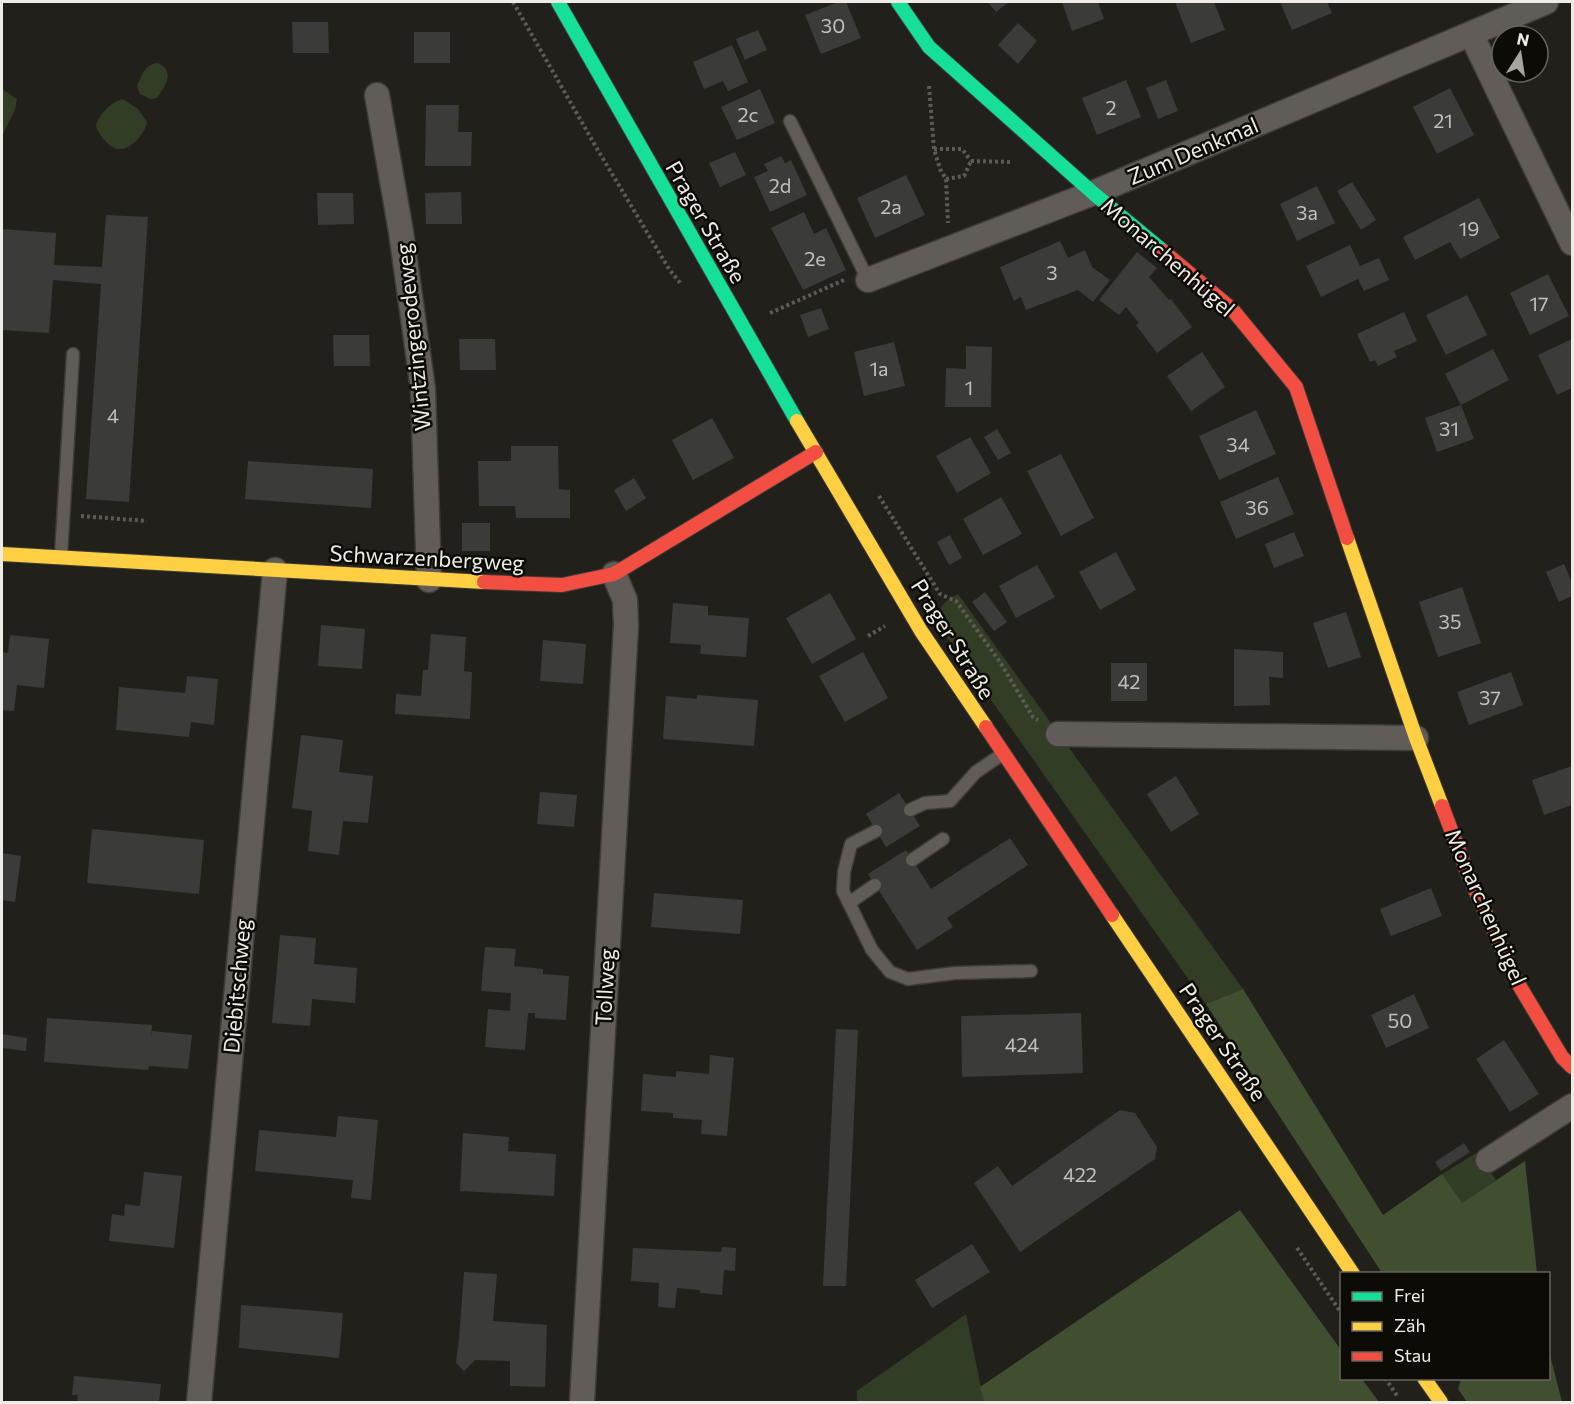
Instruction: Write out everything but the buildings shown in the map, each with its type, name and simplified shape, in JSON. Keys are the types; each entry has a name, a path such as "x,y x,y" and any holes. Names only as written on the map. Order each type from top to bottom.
{"street":[{"name":"Prager Straße","path":"558,2 742,327 921,632 1352,1272"},
{"name":"Monarchenhügel","path":"898,2 929,47 1093,193 1232,309 1296,387 1416,738 1467,872 1516,980 1562,1057 1572,1067"},
{"name":"Zum Denkmal","path":"868,280 1093,193 1546,2"},
{"path":"1471,34 1572,243"},
{"name":"Wintzingerodeweg","path":"377,95 401,232 423,389 429,580"},
{"name":"Schwarzenbergweg","path":"2,554 429,580 562,585 614,574 816,452"},
{"name":"Diebitschweg","path":"199,1402 275,570"},
{"name":"Tollweg","path":"582,1402 626,626 625,600 614,574"},
{"path":"1058,734 1416,738"},
{"path":"1488,1160 1572,1106"},
{"path":"1429,1380 1440,1402"}],"lane":[{"path":"790,121 868,280"},
{"path":"60,558 73,354"},
{"path":"910,810 926,803 950,801 975,772 1002,754"},
{"path":"876,831 851,844 844,872 843,891 872,950 890,972 908,979 955,973 1031,971"},
{"path":"912,860 943,839"},
{"path":"849,903 875,885"}],"path":[{"path":"513,2 602,158 669,269 688,293"},
{"path":"929,47 927,58 934,149 940,169 946,179 950,248"},
{"path":"934,149 962,149 971,161 964,176 946,179"},
{"path":"770,313 851,278 868,280"},
{"path":"873,486 940,594 956,601 1000,662 1033,717 1058,734"},
{"path":"63,514 147,521"},
{"path":"868,636 891,623"},
{"path":"1386,1380 1402,1402"}],"green space":[{"path":"158,63 168,75 157,98 150,99 140,94 137,86 147,68"},
{"path":"2,89 17,99 15,110 2,136"},
{"path":"123,99 138,109 147,122 134,143 117,149 106,141 96,126 106,109"},
{"path":"958,594 1243,989 1206,1004 943,632 938,614 942,605"},
{"path":"1243,989 1383,1215 1442,1174 1462,1203 1525,1161 1537,1272 1381,1272 1206,1004"},
{"path":"1476,1153 1496,1180 1462,1204 1442,1174"},
{"path":"1240,1210 1340,1349 1340,1380 1363,1380 1379,1402 984,1402 980,1387"},
{"path":"966,1314 984,1402 857,1402 857,1391"},
{"path":"1550,1355 1562,1402 1467,1402 1458,1389 1461,1380 1550,1380"}],"traffic: fast":[{"path":"558,2 797,421"},
{"path":"898,2 929,47 1093,193 1163,251"}],"traffic: slow":[{"path":"797,421 921,631 986,727"},
{"path":"1347,538 1442,806"},
{"path":"2,554 484,582"},
{"path":"1112,915 1352,1272"},
{"path":"1425,1380 1441,1402"}],"traffic: jam":[{"path":"1163,251 1232,309 1296,387 1347,538"},
{"path":"484,582 562,585 614,574 816,452"},
{"path":"986,727 1112,915"},
{"path":"1442,806 1467,872 1516,980 1562,1057 1572,1067"}]}
